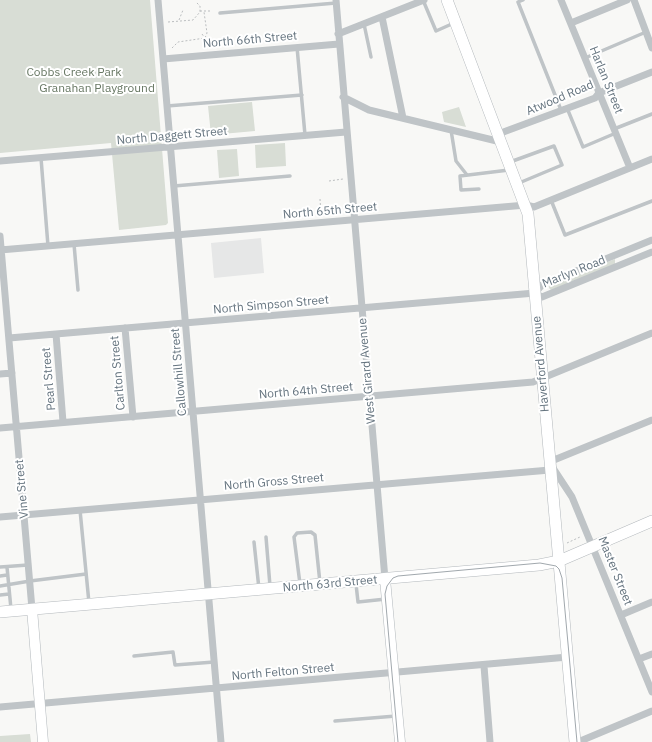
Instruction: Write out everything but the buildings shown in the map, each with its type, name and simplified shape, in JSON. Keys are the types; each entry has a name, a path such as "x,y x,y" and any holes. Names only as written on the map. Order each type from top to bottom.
{"main road":[{"name":"Haverford Avenue","path":"447,0 526,205 576,742"},
{"name":"North 63rd Street","path":"5,611 356,582 539,565 558,561 652,522"}],"street":[{"name":"Callowhill Street","path":"158,0 221,742"},
{"path":"338,34 424,0"},
{"name":"Harlan Street","path":"561,0 630,168"},
{"path":"571,23 627,0"},
{"path":"634,0 648,33 652,48"},
{"name":"West Girard Avenue","path":"336,2 376,485 400,742"},
{"path":"382,17 403,118"},
{"name":"North 66th Street","path":"163,59 339,44"},
{"name":"Atwood Road","path":"499,138 564,109 595,98 599,93 652,72"},
{"path":"343,97 369,110 451,130 499,138"},
{"name":"North Daggett Street","path":"0,161 346,132"},
{"name":"North 65th Street","path":"1,250 526,205 534,207 652,159"},
{"name":"Vine Street","path":"0,236 4,326 9,338 43,742"},
{"name":"Marlyn Road","path":"652,240 542,286 535,293 542,297 652,252"},
{"path":"618,254 622,264"},
{"name":"North Simpson Street","path":"9,338 535,293"},
{"name":"Carlton Street","path":"125,328 133,417"},
{"name":"North 64th Street","path":"0,428 533,382 652,333"},
{"name":"Pearl Street","path":"56,334 64,422"},
{"path":"0,374 12,373"},
{"name":"North Gross Street","path":"0,517 376,485 550,466 652,420"},
{"name":"Master Street","path":"550,466 572,497 652,692"},
{"path":"621,615 652,602"},
{"path":"639,659 652,654"},
{"name":"North Felton Street","path":"0,707 484,666 568,657"},
{"path":"484,666 490,742"},
{"path":"576,742 652,711"}],"lane":[{"path":"424,0 436,31 455,22"},
{"path":"524,0 518,2 564,109 583,147 652,114"},
{"path":"220,13 336,2"},
{"path":"364,24 371,57"},
{"path":"585,58 648,33"},
{"path":"297,47 305,136"},
{"path":"167,106 302,95"},
{"path":"451,130 456,161 467,175"},
{"path":"479,188 462,190 460,176 511,166 554,146 562,166 517,184"},
{"path":"41,158 48,246"},
{"path":"174,186 290,176"},
{"path":"551,200 565,235 652,201"},
{"path":"74,244 78,290"},
{"path":"80,510 89,604"},
{"path":"300,586 294,537 297,533 311,532 315,535 320,585"},
{"path":"266,537 271,589"},
{"path":"254,542 259,590"},
{"path":"0,567 28,565"},
{"path":"5,611 9,594 6,567"},
{"path":"0,586 86,574"},
{"path":"0,576 7,575"},
{"path":"356,582 358,602 387,598"},
{"path":"0,595 9,594"},
{"path":"134,656 173,652 175,665 214,662"},
{"path":"335,722 397,716"}],"path":[{"path":"196,2 200,6 200,10 204,12 211,11"},
{"path":"178,21 183,10"},
{"path":"168,22 193,20 200,10"},
{"path":"204,12 208,33 205,38"},
{"path":"202,34 208,47"},
{"path":"172,48 178,42 205,38"},
{"path":"329,181 344,179"},
{"path":"320,199 321,215"},
{"path":"564,544 583,536"}],"shaded area":[{"path":"261,238 264,273 214,278 211,243"}],"green space":[{"name":"Cobbs Creek Park","path":"0,0 150,0 168,223 166,225 119,230 111,143 0,153"},
{"path":"252,102 255,131 211,135 208,106"},
{"path":"459,107 466,127 444,122 442,112"},
{"path":"285,143 286,166 256,168 255,145"},
{"path":"237,149 239,176 219,178 217,150"},
{"path":"615,259 615,264 551,290 549,288 549,285"},
{"path":"30,734 31,742 0,742 0,736"}],"tram line":[{"path":"398,742 385,594 387,586 393,578 398,576 540,563 556,566 559,569 562,578 577,742"}],"park label":[{"name":"Granahan Playground","path":"97,89"}]}
